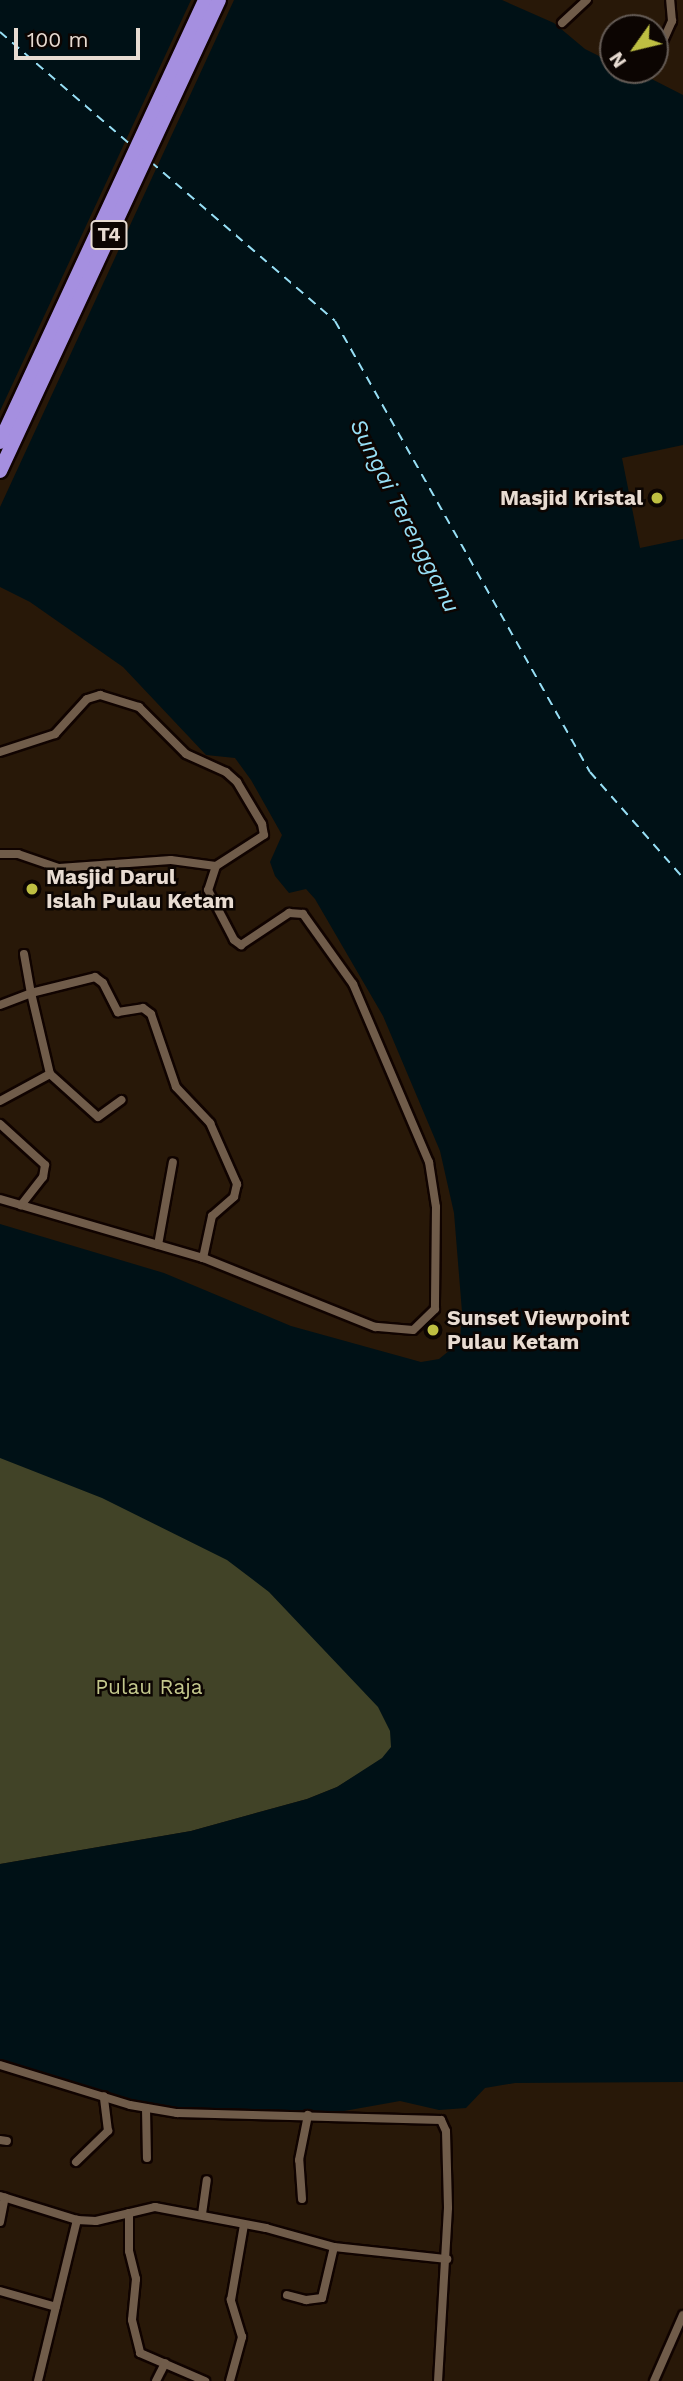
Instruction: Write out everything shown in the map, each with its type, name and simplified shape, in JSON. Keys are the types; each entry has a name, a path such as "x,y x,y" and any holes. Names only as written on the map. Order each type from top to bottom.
{"highway":[{"name":"T4","path":"0,442 205,0"},
{"name":"T4","path":"0,471 219,0"}],"street":[{"path":"562,23 587,0"},
{"path":"669,28 672,21 670,0"},
{"path":"0,752 55,734 94,696 132,702 186,754 231,776 262,824 261,840 216,866 171,860 59,868 18,854 0,854"},
{"path":"0,1199 204,1258 298,1300 392,1331 422,1326 437,1298 436,1207 429,1162 353,984 319,931 296,911 247,943 237,944 208,890 216,866"},
{"path":"23,954 50,1074 83,1109 98,1117 121,1100"},
{"path":"0,1004 31,993 95,977 103,983 118,1012 143,1008 151,1014 176,1087 210,1123 237,1184 234,1197 214,1212 204,1258"},
{"path":"0,1101 50,1074"},
{"path":"0,1124 45,1165 43,1177 21,1205"},
{"path":"158,1245 173,1162"},
{"path":"0,2065 130,2105 189,2114 441,2120 446,2131 447,2259 438,2381"},
{"path":"76,2162 93,2150 108,2131 108,2097"},
{"path":"146,2108 147,2158"},
{"path":"302,2199 299,2161 308,2115"},
{"path":"202,2214 207,2180"},
{"path":"0,2222 2,2197 76,2220 155,2207 202,2214 334,2247 447,2259"},
{"path":"129,2213 136,2279 132,2320 140,2353 205,2381"},
{"path":"38,2381 76,2220"},
{"path":"230,2381 243,2337 231,2300 244,2225"},
{"path":"287,2295 313,2301 322,2298 334,2247"},
{"path":"0,2291 56,2307"},
{"path":"654,2381 683,2315"},
{"path":"156,2381 165,2363"}],"green space":[{"name":"Pulau Raja","path":"0,1308 503,1686 337,1787 307,1799 191,1831 0,1864"}],"water":[{"name":"Sungai Terengganu","path":"0,0 502,0 554,23 585,49 599,56 599,84 661,84 683,95 683,2082 515,2083 485,2088 466,2108 439,2110 400,2101 333,2113 167,2109 0,2062 0,1864 191,1831 307,1799 337,1787 382,1758 391,1747 390,1731 378,1707 269,1592 227,1560 102,1498 0,1458 0,1224 164,1273 291,1326 421,1362 439,1359 460,1340 462,1312 454,1213 440,1151 383,1016 315,899 306,889 289,893 275,876 270,862 282,835 251,780 235,758 206,755 123,667 30,602 0,587"}],"pier":[{"path":"191,0 234,0 0,507 0,411"},
{"name":"Masjid Kristal","path":"683,445 683,539 640,548 622,458"}],"ferry route":[{"path":"0,32 131,145"},
{"path":"151,162 335,321 590,772 683,878"}],"place":[{"name":"Masjid Kristal","path":"657,498"},
{"name":"Masjid Darul Islah Pulau Ketam","path":"32,889"},
{"name":"Sunset Viewpoint Pulau Ketam","path":"433,1330"}]}
